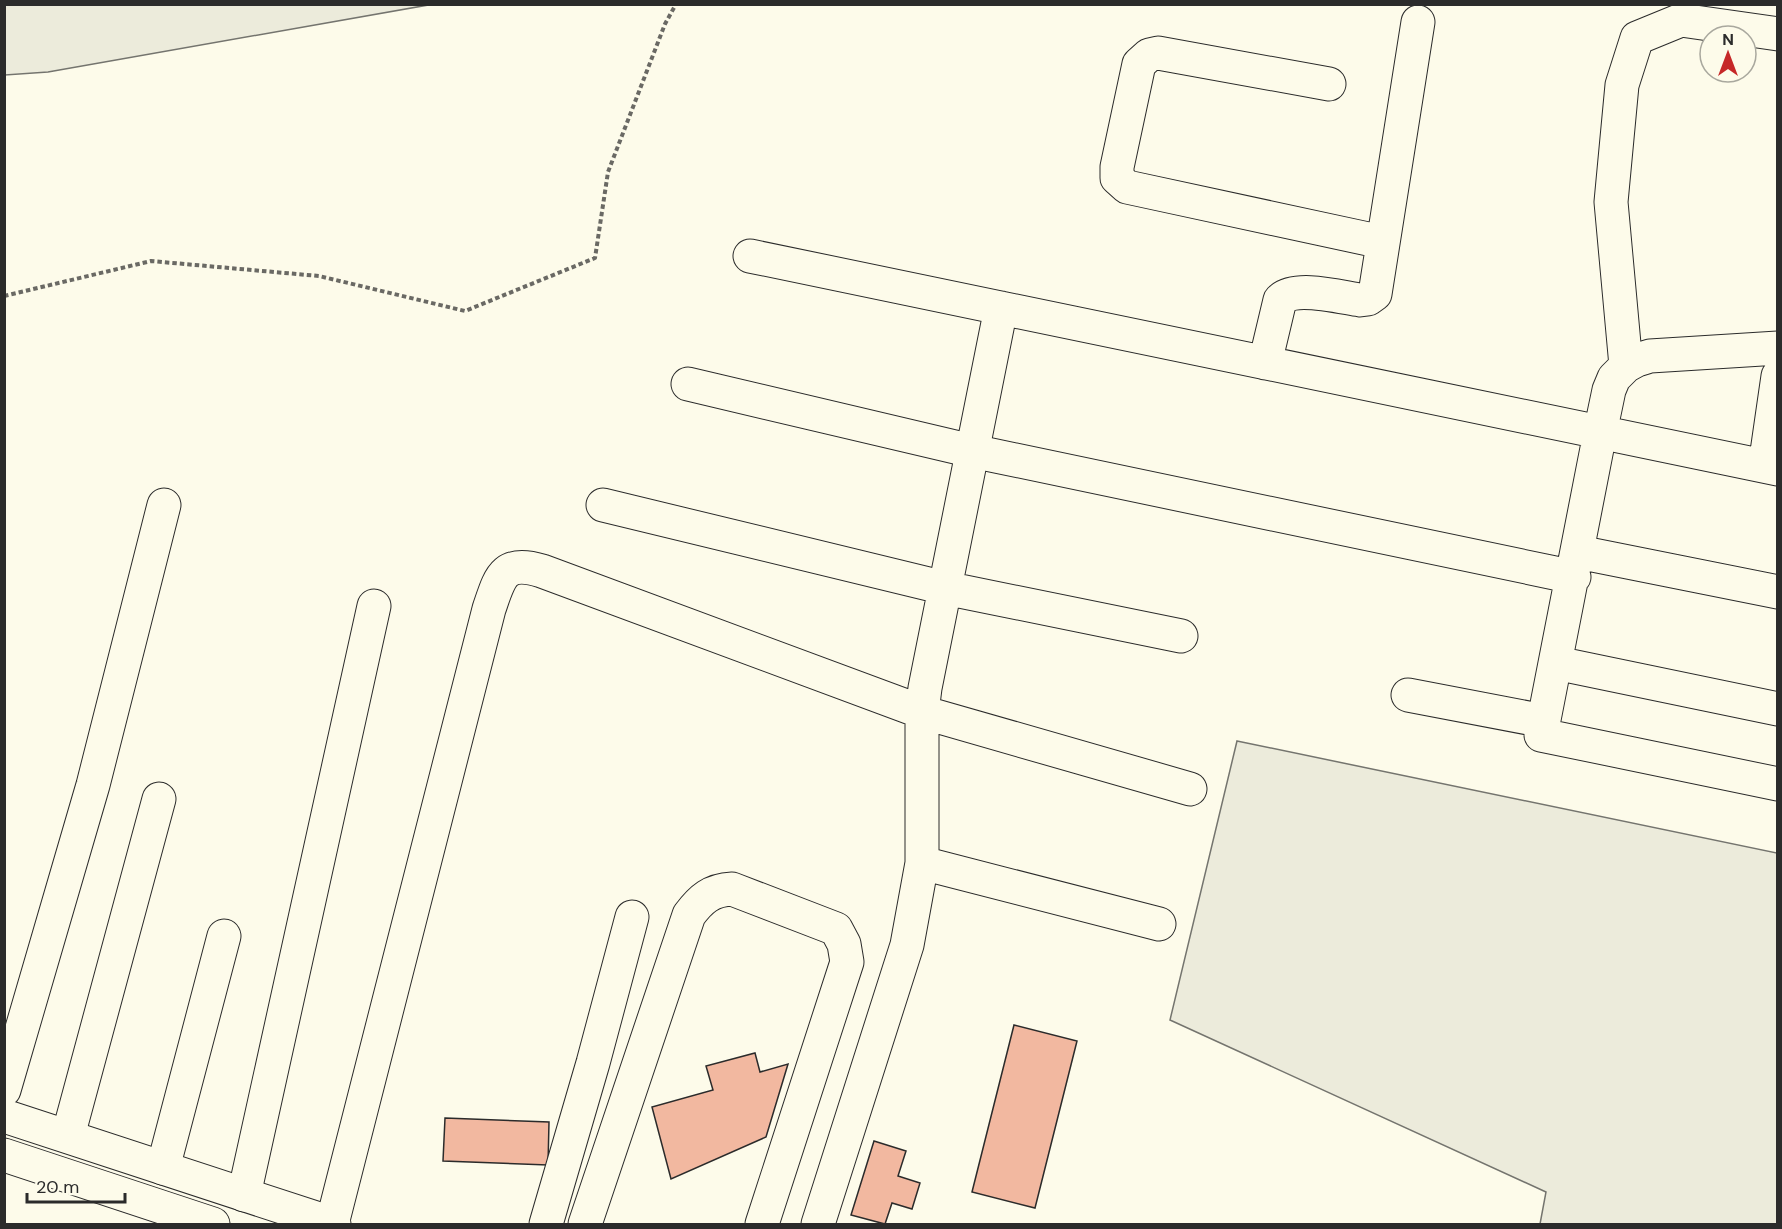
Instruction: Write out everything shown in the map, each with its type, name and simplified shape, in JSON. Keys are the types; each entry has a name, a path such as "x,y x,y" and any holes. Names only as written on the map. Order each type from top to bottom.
{"street":[{"path":"1626,366 1611,202 1622,85 1637,38 1681,20 1778,34"},
{"path":"1265,363 1280,300 1285,295 1296,292 1368,299 1375,294 1418,22"},
{"path":"1329,84 1158,52 1149,55 1139,64 1117,167 1117,178 1126,187 1382,242"},
{"path":"750,256 1771,468 1778,376"},
{"path":"818,1224 908,945 922,863 922,712 925,688 1001,308"},
{"path":"1778,348 1650,356 1626,366 1614,378 1609,390 1600,433 1541,735 1778,784"},
{"path":"688,384 972,451 1576,564 1778,592"},
{"path":"4,1090 93,784 164,505"},
{"path":"603,505 945,588 1181,636"},
{"path":"4,1116 333,1224 489,609 499,579 507,570 518,567 542,571 922,712 1190,789"},
{"path":"244,1195 374,606"},
{"path":"1556,663 1778,709"},
{"path":"1408,695 1544,721"},
{"path":"68,1136 159,799"},
{"path":"922,863 1159,924"},
{"path":"585,1224 689,915 705,896 720,890 732,889 836,929 844,944 847,962 762,1224"},
{"path":"546,1224 593,1063 632,917"},
{"path":"163,1168 224,936"},
{"path":"4,1155 213,1224"}],"path":[{"path":"4,296 151,261 320,276 465,311 595,258 608,172 665,24 676,4"}],"shaded area":[{"path":"5,4 428,5 48,72 5,75"},
{"path":"1237,741 1777,853 1777,1224 1540,1224 1546,1192 1170,1020"}],"building":[{"path":"1014,1025 1077,1041 1035,1208 972,1192"},
{"path":"755,1053 760,1072 788,1064 766,1137 671,1179 652,1107 713,1090 706,1066"},
{"path":"445,1118 549,1122 548,1165 443,1161"},
{"path":"874,1141 906,1151 898,1176 920,1183 912,1209 892,1203 885,1224 851,1215"}]}
